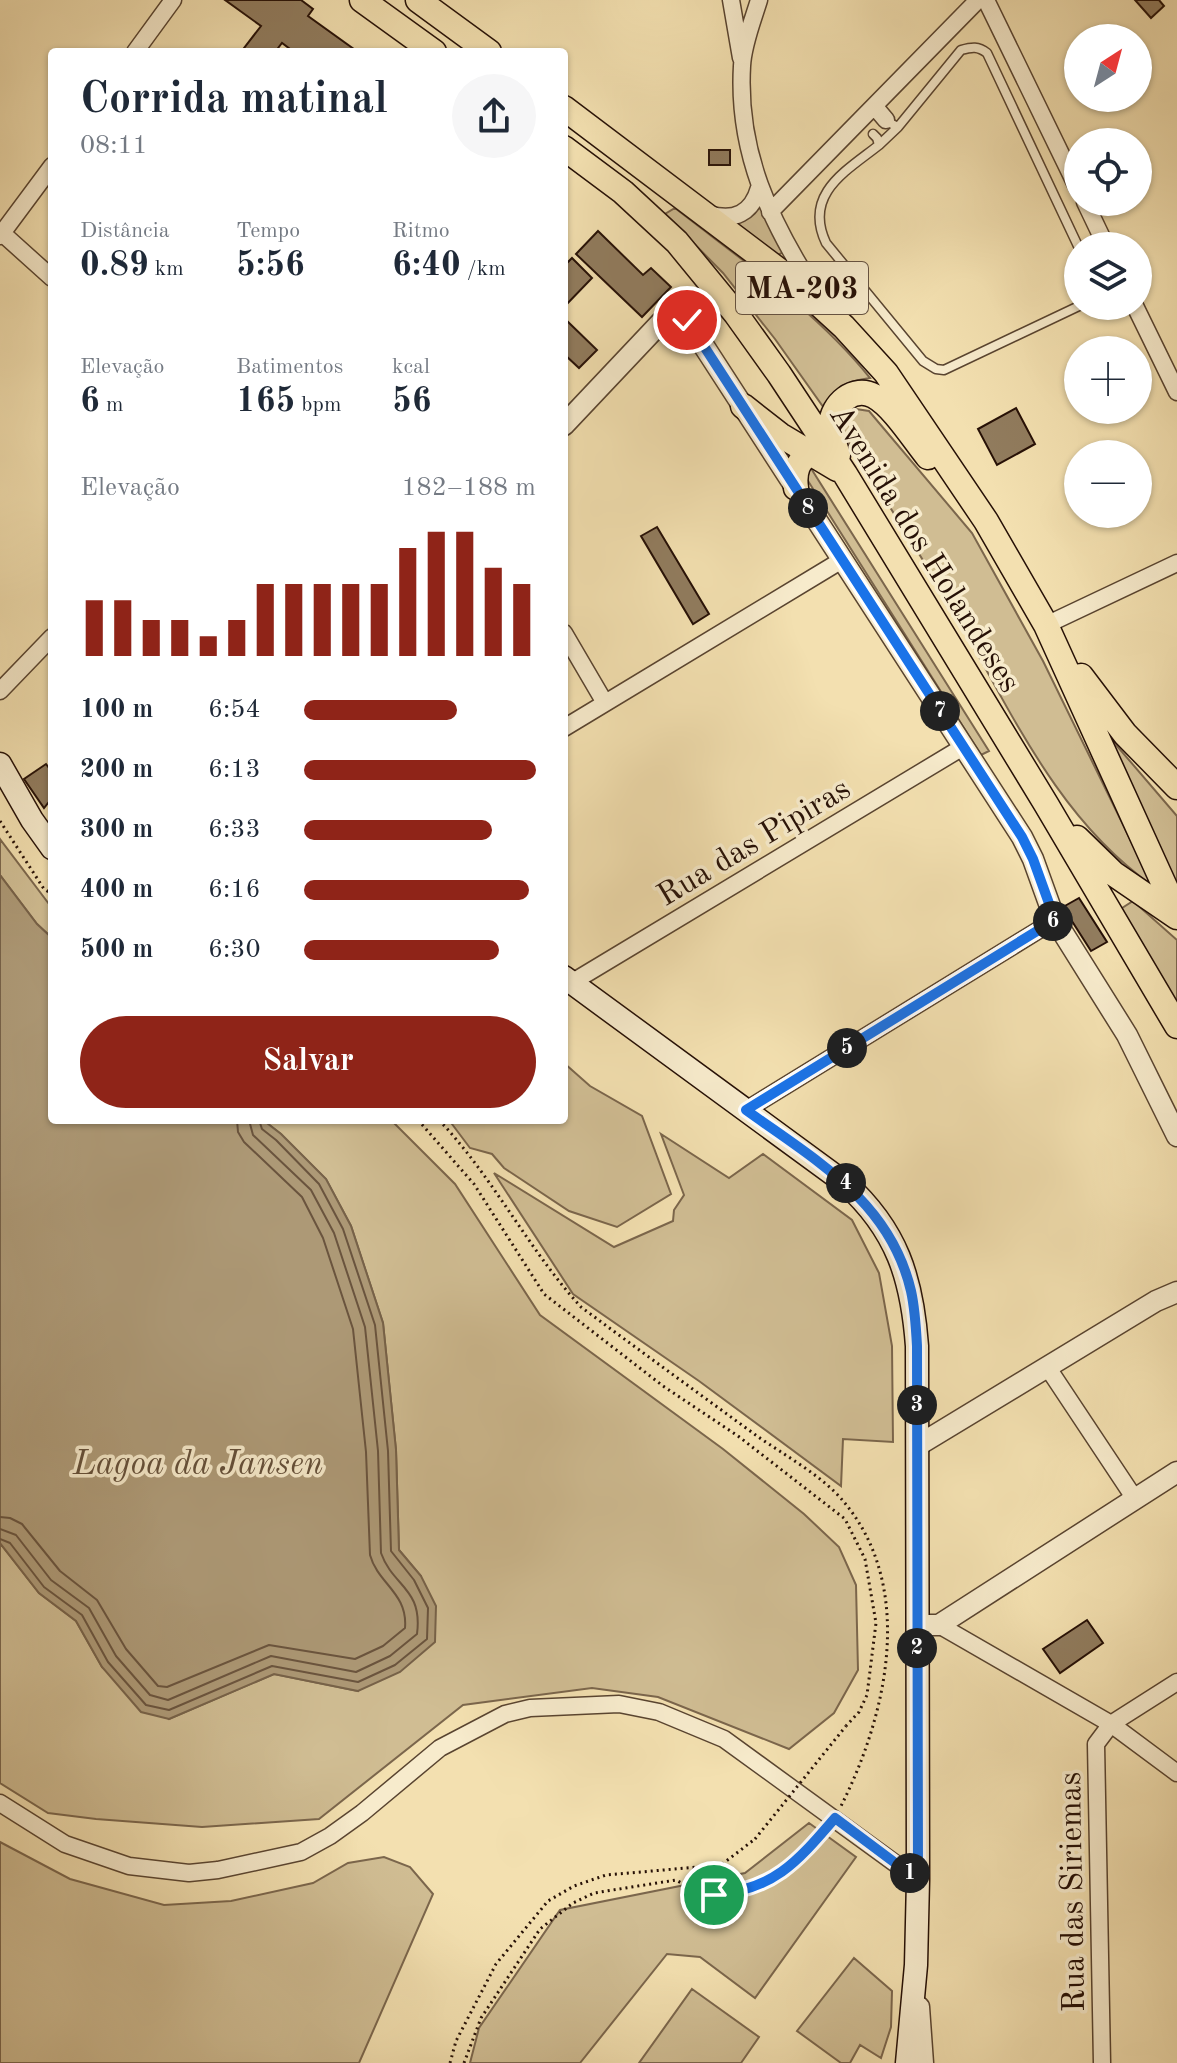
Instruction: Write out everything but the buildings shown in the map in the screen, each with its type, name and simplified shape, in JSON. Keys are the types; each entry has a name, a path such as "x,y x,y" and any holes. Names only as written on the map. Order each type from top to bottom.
{"main road":[{"path":"362,0 423,48"},
{"path":"418,0 484,48"},
{"name":"Avenida dos Holandeses","path":"568,111 797,284 865,348 905,399 986,521 1046,625 1177,915"},
{"name":"Avenida dos Holandeses","path":"568,151 623,192 677,242 771,362 845,474 1177,1026"},
{"path":"845,474 832,435 832,418 842,400 852,394 868,393 885,404 933,464 986,521"},
{"path":"743,406 780,435 845,474"},
{"path":"796,488 798,466 807,455 813,454"},
{"path":"1046,625 1105,709 1142,753 1177,787"},
{"path":"0,764 48,842"},
{"path":"1046,804 1114,874 1177,915"},
{"path":"568,980 845,1183 867,1203 890,1237 906,1273 917,1346 917,1446 928,1625 916,1965 907,2063"}],"street":[{"path":"138,48 173,0"},
{"path":"731,0 742,64 748,149 759,188 796,261 826,310"},
{"path":"742,64 759,0"},
{"path":"770,212 871,134 978,0"},
{"path":"986,0 1064,160"},
{"path":"48,171 1,235 48,275"},
{"path":"703,211 727,218 745,213 756,199 759,188"},
{"path":"568,421 665,318 678,314 687,320 1022,837 1055,920 1127,1035 1177,1136"},
{"path":"1142,320 1177,392"},
{"path":"568,726 842,560"},
{"path":"1046,625 1177,563"},
{"path":"568,640 605,703"},
{"path":"0,691 48,641"},
{"name":"Rua das Pipiras","path":"568,980 963,747"},
{"path":"746,1110 1055,920"},
{"path":"1156,1301 1177,1273"},
{"path":"917,1446 1156,1301 1177,1292"},
{"path":"1048,1368 1135,1499"},
{"path":"928,1625 1177,1472"},
{"path":"928,1625 1111,1724 1177,1773"},
{"path":"1111,1724 1177,1682"},
{"path":"0,1803 65,1844 129,1866 189,1873 218,1870 301,1852 362,1813 440,1748 505,1714 530,1708 619,1704 659,1712 724,1739 918,1880"},
{"name":"Rua das Siriemas","path":"1102,2063 1096,1744 1111,1724"},
{"path":"916,1965 923,2063"}],"lane":[{"path":"1064,313 944,370 936,369 923,361 826,243 821,233 820,209 829,187 886,118 961,50 973,47 987,53 1071,232"}],"path":[{"path":"678,314 679,295 703,272"},
{"path":"0,821 48,892"},
{"path":"422,1124 474,1184 544,1294 663,1386 738,1436 845,1519 865,1559 876,1623 867,1695 859,1712 755,1839 721,1865 606,1875 574,1886 548,1901 496,1964 456,2041 450,2063"},
{"path":"442,1124 480,1170 561,1286 581,1307 843,1500 864,1530 880,1571 889,1629 882,1689 872,1737 835,1818 807,1851 776,1877 744,1892 714,1895 696,1891 676,1880 594,1893 573,1903 540,1929 481,2018 464,2063"}],"shaded area":[{"path":"762,201 783,252 778,255 736,223"},
{"path":"675,208 802,309 870,378 842,386 824,408 723,273 665,214"},
{"path":"856,409 869,411 972,533 1043,661 1153,886 1120,860 1091,830 1041,764 944,595 843,433 849,415"},
{"path":"807,462 989,751 981,755 803,473"},
{"path":"1111,739 1177,816 1177,894"},
{"path":"0,839 48,903 48,934 37,924 0,875"},
{"path":"1133,901 1177,940 1177,1005 1119,910"},
{"path":"568,1067 590,1086 642,1116 671,1194 617,1227 569,1211 504,1168 492,1154 470,1148 452,1124 568,1124"},
{"path":"268,1124 395,1124 455,1184 540,1315 723,1449 804,1514 839,1547 856,1585 858,1670 834,1713 789,1749 658,1697 592,1688 463,1705 319,1819 202,1827 96,1819 48,1813 0,1783 0,1543 39,1593 76,1621 102,1667 169,1719 274,1674 358,1691 421,1576 399,1550 396,1450 383,1323 351,1226 326,1179"},
{"path":"661,1134 729,1178 763,1154 852,1220 879,1273 892,1346 893,1442 843,1439 841,1486 699,1381 573,1294 494,1173 614,1247 673,1221 674,1210 684,1195"},
{"path":"809,1823 856,1857 755,1998 700,1957 667,1954 580,2063 470,2063 479,2028 560,1910 745,1873"},
{"path":"0,1842 70,1879 164,1905 231,1901 313,1883 348,1863 384,1857 410,1867 433,1894 359,2063 0,2063"},
{"path":"854,1958 892,1991 891,2027 881,2058 860,2045 850,2063 841,2063 797,2031"},
{"path":"692,1989 759,2037 741,2063 639,2063"}],"water":[{"name":"Lagoa da Jansen","path":"0,875 48,934 48,1124 268,1124 326,1179 351,1226 383,1323 396,1450 399,1550 421,1576 436,1606 435,1642 400,1672 358,1691 274,1674 169,1719 141,1712 102,1667 76,1621 39,1593 0,1543"}],"route":[{"path":"687,320 1022,837 1055,920 746,1110 845,1183 867,1203 890,1237 911,1292 917,1346 918,1880 835,1818 807,1851 776,1877 744,1892 714,1895"}]}
